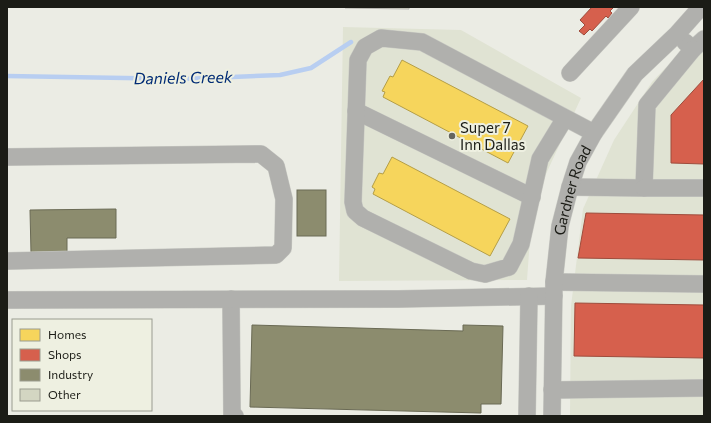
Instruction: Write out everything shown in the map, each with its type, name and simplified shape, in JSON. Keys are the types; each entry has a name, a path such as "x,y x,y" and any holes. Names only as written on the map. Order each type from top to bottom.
{"street":[{"path":"570,73 630,7"},
{"name":"Gardner Road","path":"552,416 554,289 560,226 578,162 594,133 635,74 678,34 692,10"},
{"path":"644,188 647,105 698,44 678,34"},
{"path":"565,118 540,159 520,244 509,267 485,274 472,271 362,218 355,211 353,202 358,60 365,46 381,38 422,42 594,133"},
{"path":"356,111 532,197"},
{"path":"7,157 261,154 276,166 284,199 283,248 276,255 7,261"},
{"path":"570,187 704,188"},
{"path":"7,300 390,299 529,296 554,289 704,284"},
{"path":"527,416 529,296"},
{"path":"231,299 232,415 235,416"},
{"path":"552,390 704,388"}],"shaded area":[{"name":"Super 7 Inn Dallas","path":"343,27 461,30 581,98 546,174 531,225 527,280 339,281"},
{"path":"704,28 704,416 570,416 571,306 583,209 614,140 652,82"}],"building: Homes":[{"path":"402,60 528,126 508,163 383,97 385,92 382,91 390,76 393,77"},
{"path":"392,157 510,219 490,256 373,194 375,189 372,187 379,173 383,174"}],"building: Shops":[{"path":"592,7 614,7 610,11 612,13 608,18 606,16 592,31 590,29 584,35 579,31 585,25 580,20"},
{"path":"704,79 704,164 671,163 671,115"},
{"path":"586,213 704,215 704,260 578,258"},
{"path":"575,303 704,305 704,358 574,356"}],"building: Industry":[{"path":"297,190 326,190 326,236 297,236"},
{"path":"116,209 116,238 67,238 67,253 31,253 30,210"},
{"path":"252,325 463,331 463,325 503,326 501,404 481,404 481,413 250,407"}],"building: Other":[{"path":"409,7 409,9 345,8"}],"waterway":[{"name":"Daniels Creek","path":"7,76 184,79 280,75 311,68 351,42"}],"place":[{"name":"Super 7 Inn Dallas","path":"452,136"}]}
